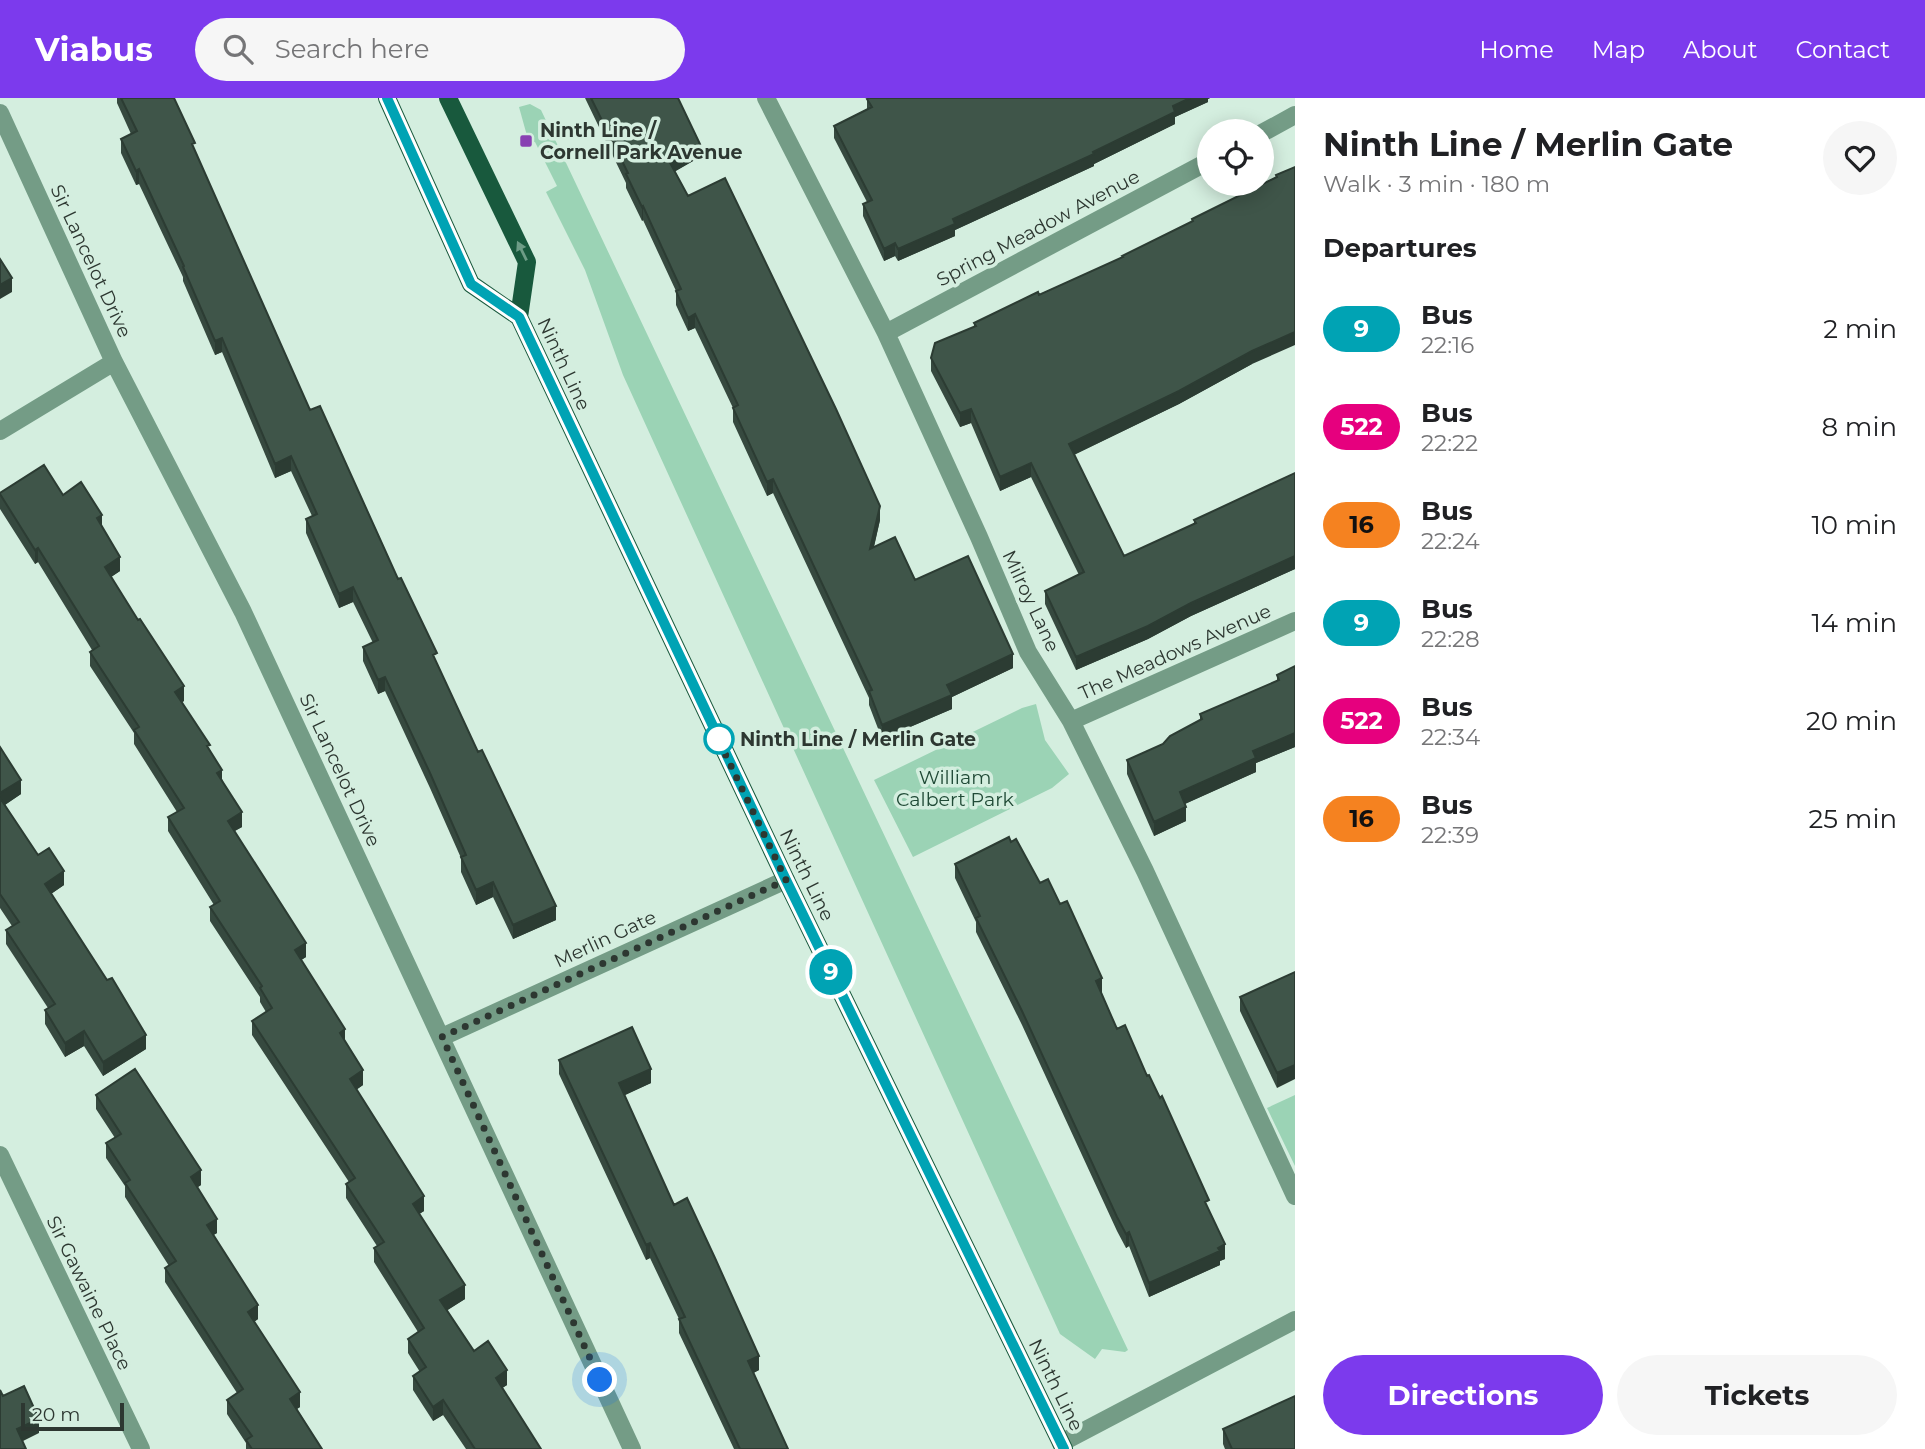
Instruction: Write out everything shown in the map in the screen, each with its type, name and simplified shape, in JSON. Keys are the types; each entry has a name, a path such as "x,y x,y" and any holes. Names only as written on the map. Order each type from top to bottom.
{"main road":[{"name":"Ninth Line","path":"387,98 471,284 519,317 786,880 1063,1446"},
{"name":"Ninth Line","path":"448,98 527,262 519,317"}],"street":[{"name":"Milroy Lane","path":"766,98 886,333 1028,652 1071,720 1145,871 1295,1196"},
{"name":"Sir Lancelot Drive","path":"0,113 114,362 243,612 632,1449"},
{"path":"1274,126 1295,115"},
{"name":"Spring Meadow Avenue","path":"886,333 1197,166"},
{"path":"0,431 114,362"},
{"name":"The Meadows Avenue","path":"1071,720 1295,621"},
{"name":"Merlin Gate","path":"442,1037 786,880"},
{"name":"Sir Gawaine Place","path":"0,1155 141,1449"},
{"path":"1063,1446 1295,1320"}],"green space":[{"path":"530,104 541,110 1128,1350 1125,1352 1102,1349 1095,1359 1060,1334 623,375 585,270 546,192 557,186 535,142 529,143 519,107"},
{"name":"William Calbert Park","path":"1036,704 1045,740 1069,774 1052,788 913,857 874,780 1022,708"},
{"path":"1295,1095 1295,1166 1267,1108"}],"building":[{"path":"121,98 174,98 310,410 320,406 398,579 401,578 437,653 433,655 478,752 482,750 556,906 513,925 493,882 476,890 461,857 466,855 430,773 385,677 378,680 363,647 378,640 353,587 339,594 306,519 317,514 291,456 275,464 222,338 215,341 139,169 136,171 121,139 137,131"},
{"path":"591,98 678,98 700,144 669,161 688,196 725,178 880,506 870,549 895,537 915,580 968,556 1013,654 947,685 952,695 882,725 869,691 872,690 773,479 767,482 733,408 738,405 695,314 688,318 676,291 681,289"},
{"path":"1190,98 1173,106 1175,112 1093,152 1094,154 953,219 955,224 898,249 895,243 884,249 863,204 872,200 834,126 872,107 867,99"},
{"path":"1295,167 1295,332 1069,444 1124,556 1295,473 1295,556 1076,657 1045,591 1084,572 1031,463 1000,477 971,409 960,413 931,358 935,343 976,326 974,323 1038,292 1039,295 1123,257 1239,196 1274,196 1276,175"},
{"path":"0,259 12,278 0,285"},
{"path":"44,465 63,495 81,482 102,515 97,518 120,557 105,567 184,686 175,692 210,745 207,746 222,770 217,773 242,812 228,821 306,943 295,950 345,1029 340,1033 363,1070 350,1079 424,1196 413,1204 465,1285 440,1300 474,1351 488,1341 507,1370 496,1378 541,1449 475,1449 443,1400 433,1407 413,1376 426,1367 408,1339 424,1328 374,1248 384,1242 346,1184 355,1178 252,1021 272,1008 260,988 262,986 210,907 220,901 168,817 184,808 134,730 139,727 90,652 99,646 38,548 35,550 0,494"},
{"path":"1295,666 1295,733 1253,751 1256,758 1180,792 1186,807 1154,822 1127,760 1163,744 1170,736 1202,719 1200,714 1279,680 1277,675"},
{"path":"0,747 21,780 0,793"},
{"path":"0,798 38,855 49,848 64,871 45,884 107,980 112,978 146,1035 103,1062 84,1031 65,1043 45,1010 55,1004 6,930 19,922 0,894"},
{"path":"1009,837 1011,842 1016,839 1040,883 1048,879 1060,904 1067,901 1102,978 1096,981 1117,1029 1125,1025 1147,1076 1149,1075 1160,1098 1162,1096 1209,1200 1205,1202 1225,1244 1218,1248 1220,1251 1149,1283 1129,1232 1126,1234 1117,1217 976,918 980,916 955,864"},
{"path":"1295,972 1295,1065 1277,1073 1240,997"},
{"path":"632,1027 651,1069 619,1083 674,1205 687,1198 715,1258 759,1356 748,1361 788,1449 740,1449 679,1319 685,1317 650,1243 646,1245 559,1060"},
{"path":"135,1069 201,1170 191,1177 217,1219 207,1225 258,1305 248,1312 300,1392 290,1399 322,1449 252,1449 246,1440 252,1436 227,1400 243,1389 165,1268 176,1261 125,1183 130,1180 106,1143 121,1134 96,1095"},
{"path":"24,1386 39,1419 17,1429 26,1449 0,1449 0,1390 3,1396"},
{"path":"1295,1396 1295,1449 1232,1449 1223,1429"}],"bus line":[{"name":"9","path":"387,98 471,284 519,317 786,880 1064,1449"}],"place":[{"name":"Ninth Line / Cornell Park Avenue","path":"526,141"},
{"name":"Ninth Line / Merlin Gate","path":"719,739"}],"route":[{"path":"600,1380 442,1037 786,880 717,737 719,739"}]}
